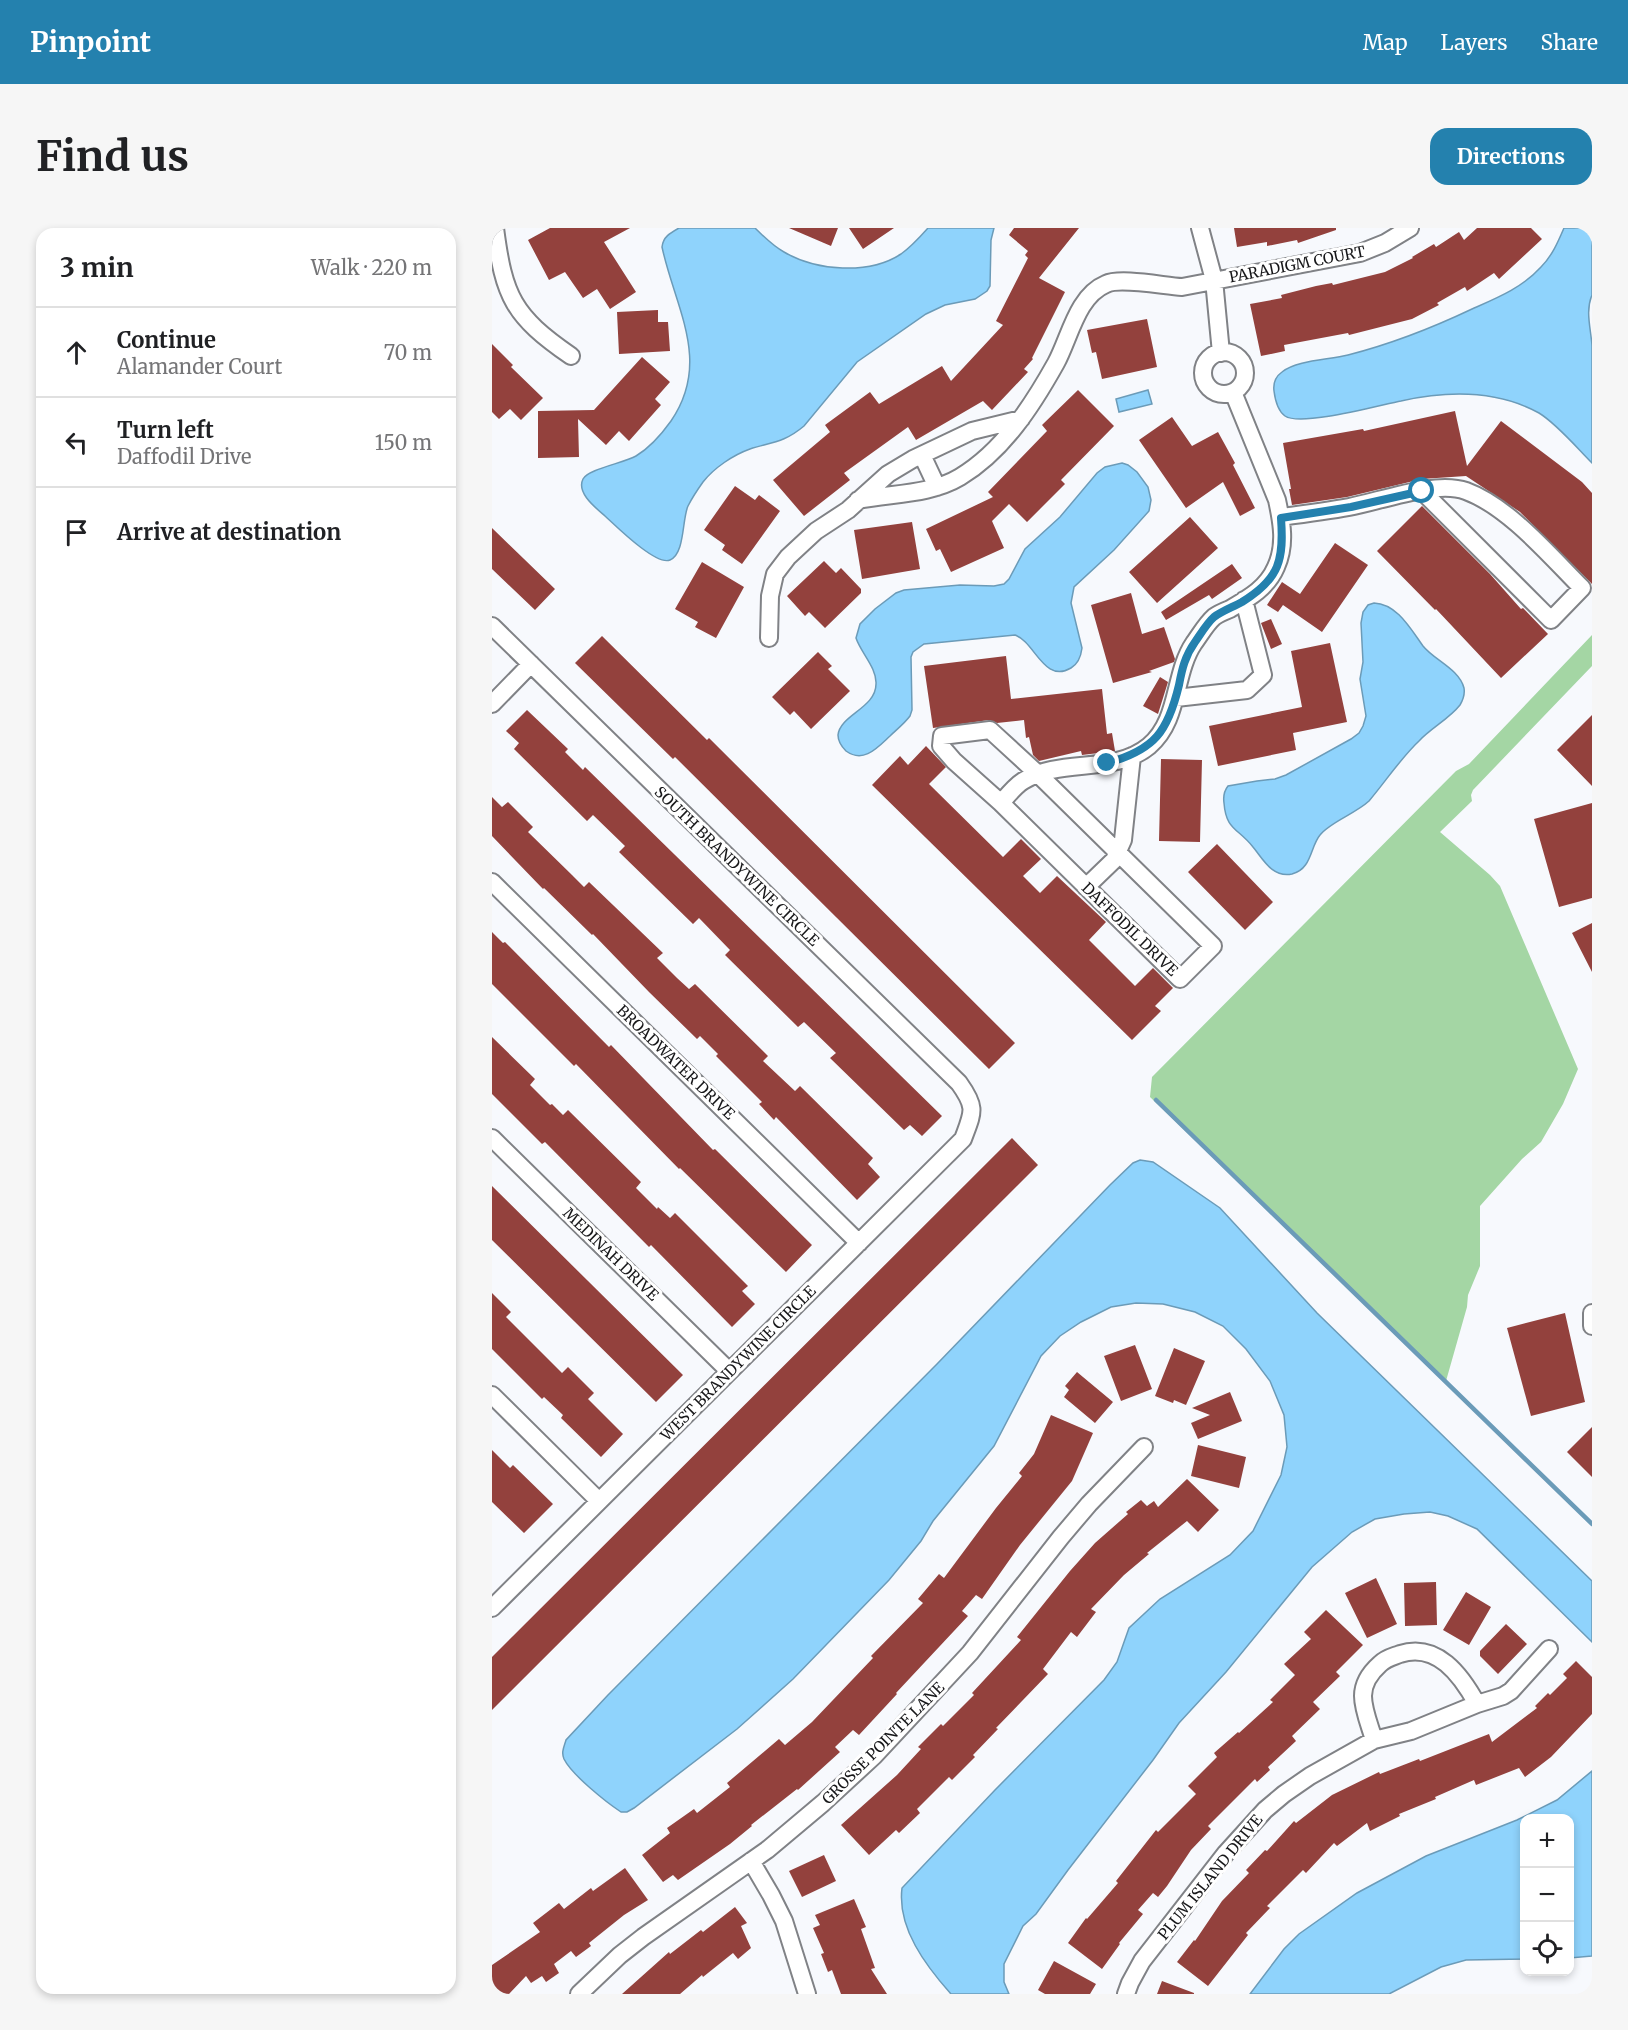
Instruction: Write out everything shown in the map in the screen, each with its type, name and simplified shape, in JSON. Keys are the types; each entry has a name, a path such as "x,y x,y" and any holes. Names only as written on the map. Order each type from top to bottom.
{"street":[{"path":"495,228 502,276 516,306 538,332 571,356"},
{"path":"1200,228 1214,280 1221,352"},
{"name":"PARADIGM COURT","path":"858,500 937,487 959,478 1000,444 1021,419 1056,362 1085,301 1098,287 1120,280 1182,287 1360,253 1385,243 1410,228"},
{"path":"1221,352 1234,355 1245,370 1242,383 1233,392 1219,394 1207,386 1204,380 1204,365 1221,352"},
{"path":"1000,803 1022,781 1048,770 1107,763 1132,756 1150,745 1163,729 1173,708 1185,660 1194,644 1214,617 1257,593 1270,579 1283,547 1281,518 1277,500 1233,392"},
{"path":"769,638 770,596 775,574 788,557 816,531 888,474 922,455 972,431 1021,419"},
{"path":"922,455 937,487"},
{"path":"1281,518 1351,507 1422,491 1443,487 1466,491 1490,504 1522,528 1582,588 1551,620 1422,491"},
{"path":"1176,698 1247,690 1263,675 1244,600"},
{"name":"SOUTH BRANDYWINE CIRCLE","path":"492,626 959,1083 969,1096 973,1112"},
{"path":"492,704 531,664"},
{"name":"DAFFODIL DRIVE","path":"990,730 1038,774 1213,946 1180,979 954,761 942,746 942,736 990,730"},
{"path":"1086,887 1114,860 1123,840 1132,756"},
{"name":"BROADWATER DRIVE","path":"492,882 859,1243"},
{"name":"WEST BRANDYWINE CIRCLE","path":"492,1608 963,1138 973,1112"},
{"name":"MEDINAH DRIVE","path":"492,1138 729,1371"},
{"path":"1592,1313 1592,1326"},
{"path":"492,1395 599,1501"},
{"name":"GROSSE POINTE LANE","path":"579,1994 620,1955 751,1861 823,1803 904,1725 970,1653 1089,1504 1144,1447"},
{"name":"PLUM ISLAND DRIVE","path":"1126,1994 1142,1961 1226,1853 1264,1810 1310,1776 1374,1740 1411,1731 1503,1696 1511,1691 1549,1649"},
{"path":"1374,1740 1363,1694 1370,1675 1387,1658 1413,1650 1434,1656 1452,1668 1462,1679 1477,1704"},
{"path":"751,1861 784,1921 807,1994"}],"green space":[{"path":"1592,635 1592,666 1473,790 1472,801 1440,832 1500,886 1578,1069 1563,1104 1541,1142 1522,1159 1480,1206 1480,1266 1468,1295 1467,1307 1446,1381 1150,1097 1152,1077 1456,771 1469,764"}],"water":[{"path":"679,228 755,228 776,247 797,258 827,267 858,268 888,261 901,254 928,228 994,228 991,240 990,286 987,291 975,299 945,305 926,314 857,362 804,426 778,441 750,449 731,458 718,467 703,482 688,506 678,551 670,560 664,560 655,557 636,544 597,509 582,490 582,484 586,475 630,459 646,449 671,421 683,399 689,377 690,356 687,334 662,247 665,238"},
{"path":"1564,228 1592,228 1592,295 1589,314 1592,346 1592,463 1560,430 1539,413 1523,405 1489,396 1436,395 1307,419 1294,419 1285,416 1280,411 1275,398 1274,385 1276,378 1288,368 1364,351 1396,341 1500,296 1526,281 1545,263 1552,254"},
{"path":"1148,390 1152,404 1119,412 1116,399"},
{"path":"1122,463 1137,472 1148,487 1151,500 1149,511 1114,550 1074,587 1071,603 1082,648 1076,664 1062,671 1054,671 1040,660 1022,639 1015,635 924,644 913,652 911,657 912,710 910,716 881,745 865,755 853,755 846,751 839,739 840,728 870,699 876,684 874,672 856,638 860,624 875,609 896,593 904,590 1004,584 1025,549 1060,517 1097,473 1105,467"},
{"path":"1382,604 1396,612 1423,646 1457,675 1464,688 1463,699 1456,710 1412,748 1369,801 1324,830 1307,863 1299,871 1292,874 1279,873 1269,866 1230,824 1225,812 1225,792 1228,786 1275,779 1286,775 1359,733 1366,716 1360,679 1363,662 1361,623 1363,612 1368,605"},
{"path":"1140,1160 1153,1162 1220,1208 1317,1313 1592,1581 1592,1642 1477,1529 1448,1516 1430,1512 1375,1519 1352,1532 1312,1567 1226,1672 1179,1723 1036,1914 1023,1926 1004,1964 1004,1982 1009,1994 951,1994 915,1946 904,1918 902,1888 1104,1680 1117,1662 1129,1628 1160,1599 1230,1555 1253,1531 1281,1475 1287,1447 1284,1415 1270,1381 1246,1349 1223,1326 1195,1312 1163,1304 1136,1303 1111,1307 1060,1336 1041,1356 994,1446 889,1580 793,1679 737,1729 634,1808 621,1812 598,1795 568,1765 563,1756 563,1750 566,1740 608,1695 937,1364 1110,1185 1133,1163"},
{"path":"1592,1771 1592,1956 1574,1958 1574,1814 1529,1814 1557,1800"},
{"path":"1520,1818 1520,1959 1466,1960 1441,1967 1389,1994 1250,1994 1284,1949 1299,1934 1357,1893 1426,1856"}],"building":[{"path":"550,228 630,228 604,242 636,292 610,309 597,289 583,298 565,272 549,280 528,240"},
{"path":"789,228 838,228 831,246"},
{"path":"849,228 894,228 863,249"},
{"path":"1014,228 1079,228 1039,278 1065,292 1033,359 1024,369 1028,372 992,410 983,401 916,440 908,427 844,473 850,480 804,516 773,480 830,432 825,425 870,392 879,404 942,366 951,381 1003,325 996,321 1028,258 1025,255 1028,251 1009,235"},
{"path":"1234,228 1336,228 1336,230 1298,243 1297,240 1267,246 1267,242 1237,247"},
{"path":"1477,228 1531,228 1542,239 1499,279 1494,273 1467,291 1465,287 1437,303 1439,305 1412,319 1349,335 1348,333 1284,345 1285,351 1261,356 1250,304 1282,298 1281,295 1316,286 1332,283 1333,285 1385,272 1434,244 1436,247 1459,232 1464,240"},
{"path":"658,310 658,322 668,322 670,351 619,354 617,312"},
{"path":"1147,319 1157,367 1102,379 1096,352 1092,353 1087,330"},
{"path":"492,344 513,365 511,367 543,398 521,420 510,409 499,419 492,412"},
{"path":"642,357 670,382 655,399 661,405 629,441 619,431 606,445 578,419 579,457 538,458 538,411 594,410"},
{"path":"1078,390 1114,426 1061,480 1065,484 1027,522 1009,504 992,521 1004,548 951,572 940,549 936,551 926,529 993,497 988,492 1047,431 1042,425"},
{"path":"1455,411 1467,466 1501,421 1582,482 1592,493 1592,584 1520,512 1466,476 1422,479 1347,497 1292,505 1283,443 1363,429 1364,431"},
{"path":"1172,417 1192,446 1218,432 1255,508 1240,516 1223,482 1186,508 1139,440"},
{"path":"735,486 755,500 759,495 780,511 742,564 722,550 725,545 704,530"},
{"path":"1422,506 1548,634 1501,678 1377,551"},
{"path":"1190,517 1218,548 1157,603 1129,572"},
{"path":"912,522 920,569 862,579 854,530"},
{"path":"492,528 555,589 535,610 492,569"},
{"path":"1335,543 1368,565 1322,632 1283,605 1278,612 1267,605 1282,582 1300,594"},
{"path":"824,561 836,573 841,568 861,589 861,593 825,628 809,612 805,616 787,596"},
{"path":"702,562 744,587 716,638 695,627 698,622 675,609"},
{"path":"1232,564 1242,578 1212,599 1209,595 1166,620 1161,612"},
{"path":"1131,593 1142,634 1164,627 1175,659 1174,662 1149,671 1152,672 1113,683 1091,605"},
{"path":"1271,619 1282,644 1271,649 1261,623"},
{"path":"602,636 707,740 709,738 1015,1043 989,1069 675,757 673,759 575,663"},
{"path":"1330,643 1347,722 1293,733 1296,750 1218,766 1209,726 1302,707 1291,651"},
{"path":"818,652 832,666 828,669 850,691 811,729 794,711 790,715 772,697"},
{"path":"1006,656 1011,699 1102,689 1107,734 1112,733 1115,751 1082,755 1081,751 1039,761 1033,755 1029,737 1026,738 1024,720 997,723 989,720 933,728 924,666"},
{"path":"1160,677 1168,682 1158,714 1143,706"},
{"path":"527,710 568,749 565,752 583,770 585,767 942,1116 922,1136 910,1125 904,1130 830,1058 836,1053 804,1022 798,1027 725,955 730,950 699,918 693,924 619,852 625,846 593,815 587,821 514,749 519,743 506,731"},
{"path":"1592,715 1592,786 1557,750"},
{"path":"926,746 946,767 929,784 1003,857 1021,839 1041,859 1023,876 1040,893 1057,876 1106,922 1089,940 1135,986 1153,968 1173,988 1155,1006 1161,1011 1132,1040 872,785 900,756 908,765"},
{"path":"1161,759 1202,760 1200,842 1159,841"},
{"path":"492,797 502,807 508,802 533,827 528,832 584,887 589,882 663,953 657,958 677,978 689,989 695,984 768,1056 763,1061 795,1091 800,1086 873,1158 868,1164 880,1177 857,1200 776,1117 774,1120 759,1104 762,1102 716,1056 718,1054 700,1036 697,1039 492,836"},
{"path":"1592,803 1592,898 1559,907 1534,819"},
{"path":"1217,844 1273,902 1245,930 1188,872"},
{"path":"1592,923 1592,972 1572,933"},
{"path":"492,932 503,943 505,942 609,1047 611,1045 713,1150 715,1149 812,1245 786,1272 492,984"},
{"path":"492,1037 535,1079 530,1085 550,1105 552,1104 563,1115 568,1110 641,1182 636,1188 657,1209 658,1207 670,1218 675,1213 748,1286 742,1291 755,1304 732,1327 545,1142 542,1144 492,1094"},
{"path":"1012,1138 1038,1165 492,1710 492,1657"},
{"path":"492,1186 683,1375 656,1402 492,1240"},
{"path":"492,1293 511,1312 506,1317 562,1373 568,1367 594,1393 588,1399 623,1434 601,1457 561,1418 563,1415 544,1397 542,1399 492,1349"},
{"path":"1565,1313 1585,1402 1531,1416 1507,1328"},
{"path":"1135,1345 1152,1389 1121,1401 1104,1356"},
{"path":"1174,1348 1205,1361 1186,1405 1155,1396"},
{"path":"1077,1372 1113,1402 1095,1423 1064,1397 1069,1390 1065,1386"},
{"path":"1230,1392 1242,1421 1198,1439 1191,1423 1210,1415 1192,1408"},
{"path":"1051,1415 1093,1433 1072,1481 1020,1545 982,1599 976,1595 962,1611 968,1616 859,1735 853,1730 835,1747 840,1752 798,1790 751,1825 730,1844 678,1880 673,1875 663,1882 642,1855 670,1833 667,1828 694,1809 697,1813 730,1787 727,1783 779,1739 785,1745 812,1722 873,1658 871,1656 923,1603 918,1599 939,1574 944,1578 1022,1476 1019,1473 1034,1454"},
{"path":"1592,1427 1592,1477 1567,1452"},
{"path":"1198,1445 1246,1457 1239,1488 1191,1476"},
{"path":"492,1450 510,1468 513,1465 553,1504 524,1533 492,1502"},
{"path":"1187,1479 1219,1510 1198,1532 1187,1521 1124,1575 1091,1609 1096,1612 1077,1637 1071,1632 1043,1669 1048,1674 996,1728 998,1729 973,1755 975,1757 952,1780 949,1777 917,1809 920,1813 899,1833 896,1830 869,1855 841,1825 897,1775 921,1749 918,1747 974,1695 972,1693 1021,1640 1017,1637 1070,1571 1095,1543 1128,1514 1126,1512 1141,1500 1147,1506 1154,1501 1158,1507"},
{"path":"1376,1578 1397,1624 1367,1638 1345,1593"},
{"path":"1436,1582 1437,1625 1405,1626 1404,1583"},
{"path":"1466,1592 1491,1607 1469,1645 1443,1630"},
{"path":"1326,1610 1363,1645 1336,1672 1340,1676 1313,1702 1320,1709 1292,1736 1296,1741 1268,1767 1270,1770 1257,1782 1255,1779 1208,1826 1211,1829 1191,1850 1158,1897 1153,1893 1138,1910 1143,1914 1119,1943 1102,1969 1068,1943 1086,1918 1118,1883 1116,1881 1156,1830 1158,1832 1196,1794 1188,1786 1217,1757 1214,1753 1273,1702 1270,1700 1295,1675 1284,1664 1311,1639 1304,1632"},
{"path":"1506,1624 1527,1644 1498,1674 1480,1656 1480,1651"},
{"path":"1576,1661 1592,1677 1592,1714 1551,1757 1525,1777 1519,1768 1476,1785 1474,1780 1399,1814 1400,1816 1370,1831 1367,1823 1337,1846 1334,1843 1306,1873 1303,1870 1267,1906 1270,1908 1246,1933 1248,1935 1208,1986 1177,1962 1195,1941 1222,1901 1249,1873 1246,1870 1294,1821 1296,1823 1332,1795 1379,1772 1380,1774 1419,1759 1420,1761 1489,1734 1492,1742 1537,1708 1535,1706 1548,1693 1550,1695 1567,1678 1563,1674"},
{"path":"824,1855 836,1881 802,1897 789,1871"},
{"path":"625,1868 648,1900 624,1915 589,1943 591,1946 576,1957 571,1951 554,1964 559,1973 546,1982 542,1976 531,1983 526,1976 509,1994 492,1994 492,1965 540,1932 533,1923 559,1903 564,1909 591,1888 593,1891"},
{"path":"854,1899 866,1927 861,1929 875,1968 871,1969 887,1994 841,1994 832,1970 828,1972 821,1954 824,1953 813,1928 820,1925 815,1915"},
{"path":"735,1907 747,1923 741,1926 751,1948 738,1959 733,1953 680,1994 622,1994 669,1952 670,1954 701,1930 703,1932"},
{"path":"1054,1961 1096,1984 1090,1994 1045,1994 1038,1990"},
{"path":"1162,1981 1194,1993 1194,1994 1157,1994"}],"waterway":[{"path":"1156,1100 1592,1524"}],"route":[{"path":"1107,763 1132,756 1150,745 1163,729 1173,708 1185,660 1194,644 1214,617 1257,593 1270,579 1283,547 1281,518 1351,507 1422,491"}]}
